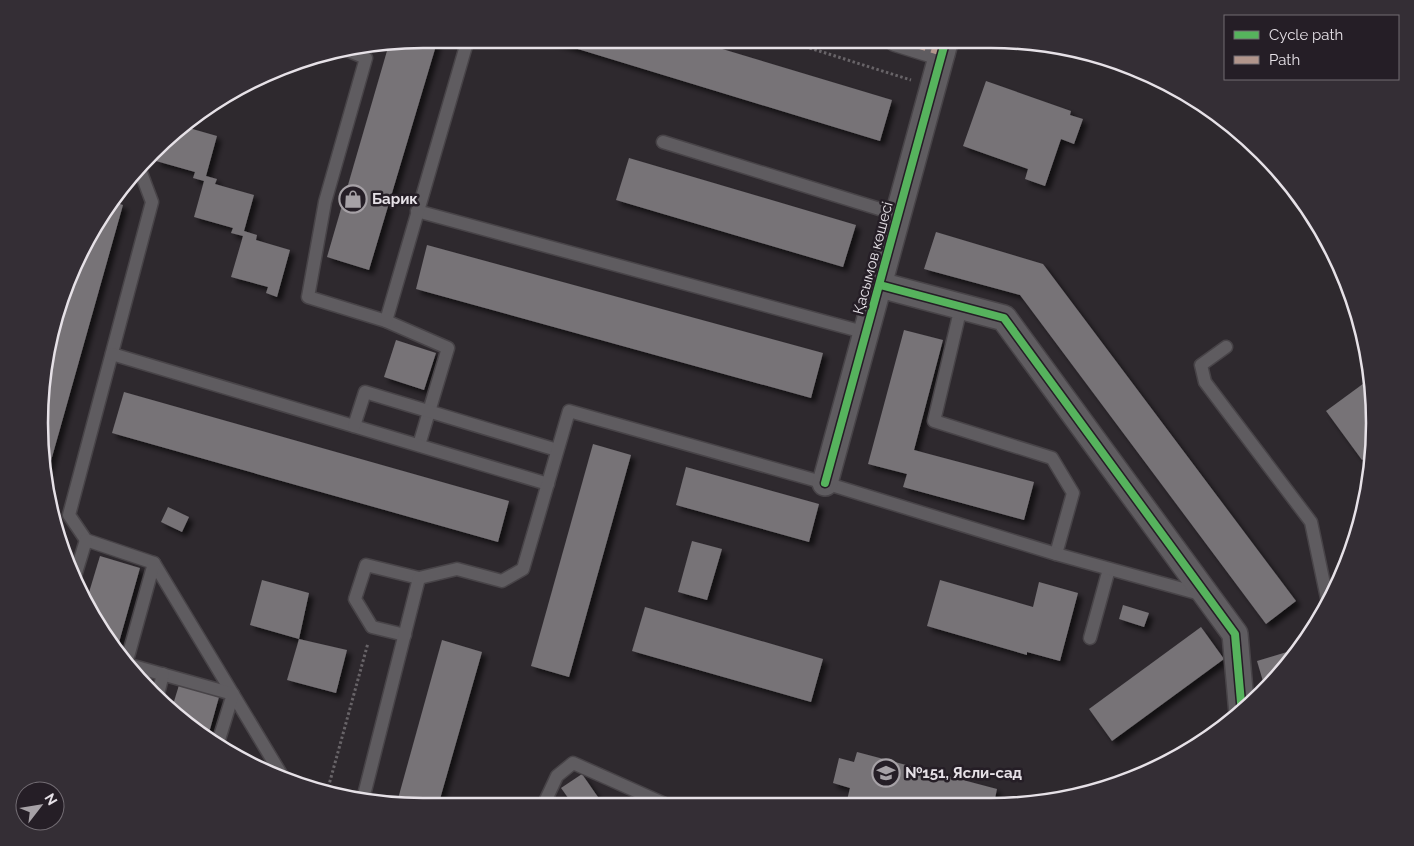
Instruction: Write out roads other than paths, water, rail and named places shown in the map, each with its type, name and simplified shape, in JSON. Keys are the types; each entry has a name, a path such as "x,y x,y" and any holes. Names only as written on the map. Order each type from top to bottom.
{"street":[{"name":"Қасымов көшесі","path":"825,483 943,48"},
{"path":"880,285 1004,318 1235,634 1241,703"}],"lane":[{"path":"386,321 465,48"},
{"path":"356,54 366,58 325,202 308,297 386,321 448,348 419,445"},
{"path":"663,142 899,215"},
{"path":"142,174 152,202 69,515 86,540 154,563 278,770"},
{"path":"418,211 867,333"},
{"path":"961,307 934,421 1052,458 1073,493 1056,554"},
{"path":"1226,347 1201,365 1205,382 1312,522 1326,593"},
{"path":"112,354 548,484"},
{"path":"354,426 365,392 557,450"},
{"path":"405,635 372,627 355,599 366,564 419,578 457,569 502,581 523,569 569,411 825,483 1056,554 1206,596"},
{"path":"77,569 86,540"},
{"path":"128,656 154,563"},
{"path":"1090,638 1109,569"},
{"path":"365,793 419,578"},
{"path":"138,667 233,694"},
{"path":"159,691 164,674"},
{"path":"219,738 233,694"},
{"path":"547,798 557,776 574,763 652,798"}],"place":[{"name":"Барик","path":"353,199"},
{"name":"№151, Ясли-сад","path":"886,773"}]}
